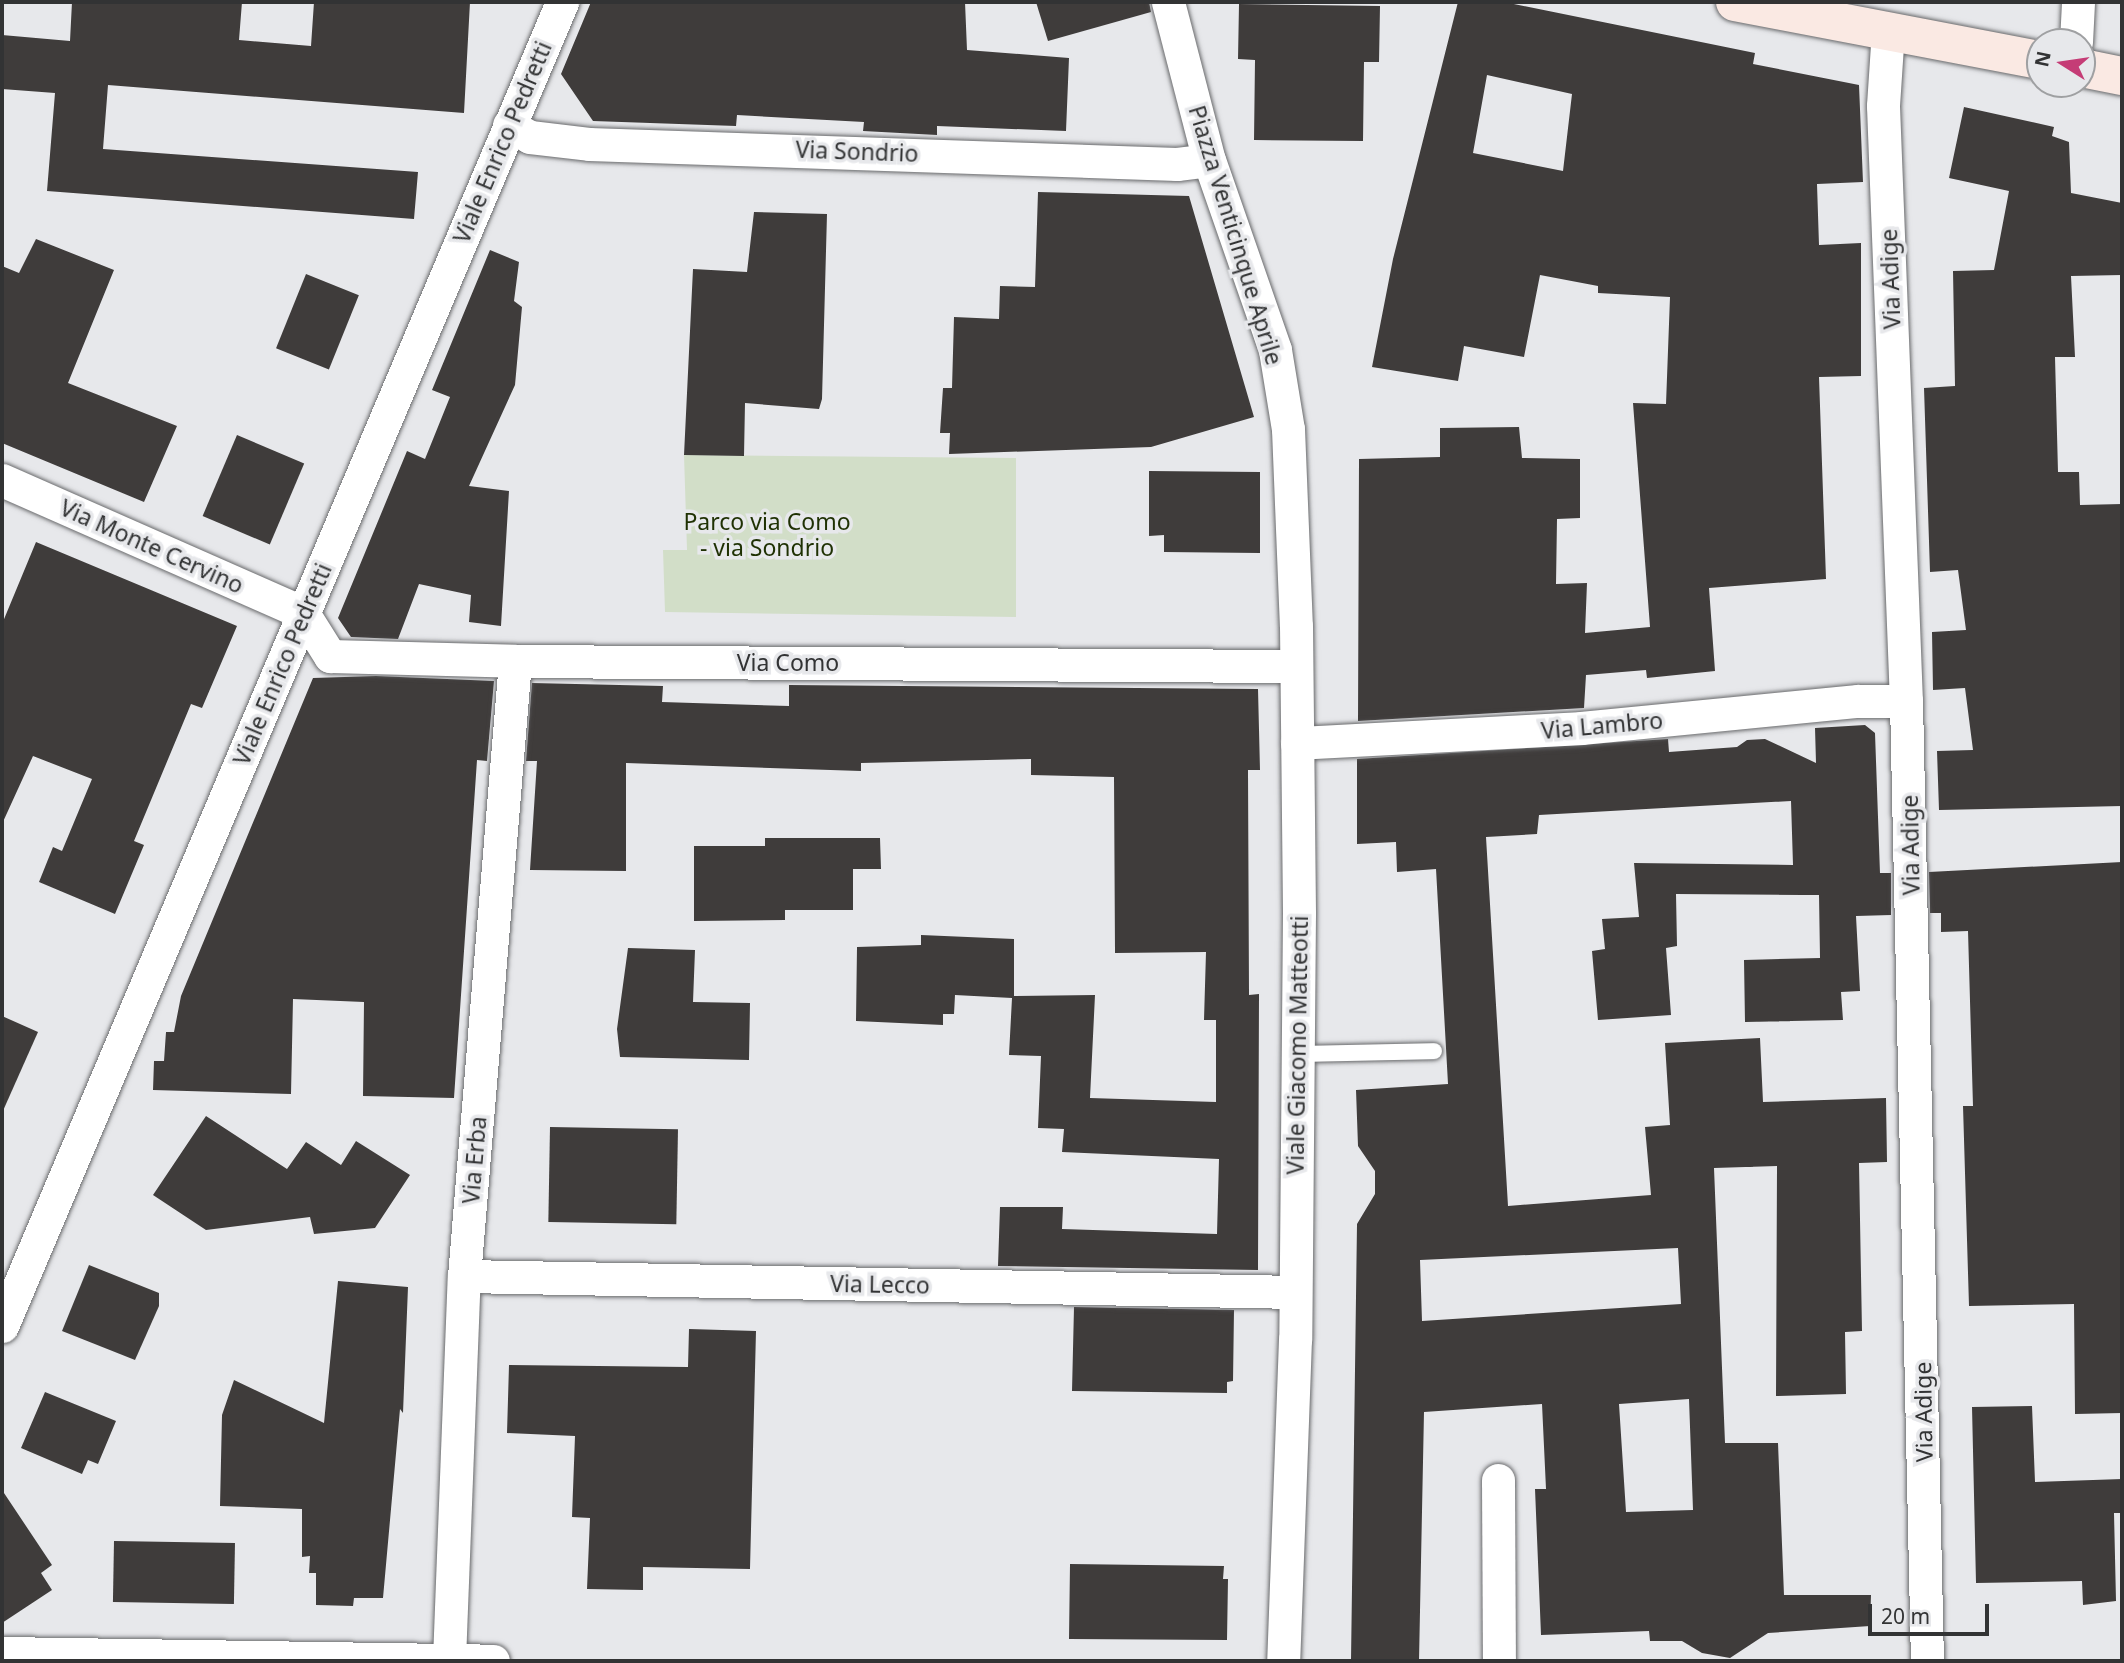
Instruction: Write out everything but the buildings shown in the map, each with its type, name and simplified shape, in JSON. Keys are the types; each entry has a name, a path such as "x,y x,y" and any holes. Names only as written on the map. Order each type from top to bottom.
{"main road":[{"path":"1735,2 2026,57"},
{"path":"2096,71 2122,76"}],"street":[{"name":"Viale Enrico Pedretti","path":"2,1326 562,2"},
{"name":"Piazza Venticinque Aprile","path":"1168,2 1209,160 1275,350 1288,429"},
{"path":"2077,28 2078,2"},
{"name":"Via Adige","path":"1888,30 1883,106 1906,701 1927,1661"},
{"name":"Via Sondrio","path":"509,125 530,136 589,144 732,146 1177,164 1209,160"},
{"name":"Viale Giacomo Matteotti","path":"1283,1661 1295,1292 1296,1054 1297,743 1288,429"},
{"name":"Via Monte Cervino","path":"2,480 303,613"},
{"name":"Via Como","path":"303,613 330,656 514,661 1295,666"},
{"name":"Via Erba","path":"449,1660 464,1276 514,661"},
{"name":"Via Lambro","path":"1297,743 1581,728 1858,701 1906,701"},
{"name":"Via Lecco","path":"464,1276 1295,1292"},
{"path":"1498,1480 1499,1661"},
{"path":"2,1653 493,1661"}],"lane":[{"path":"1296,1054 1434,1051"}],"green space":[{"name":"Parco via Como - via Sondrio","path":"684,455 1016,458 1016,617 665,612 663,550 687,550"}]}
